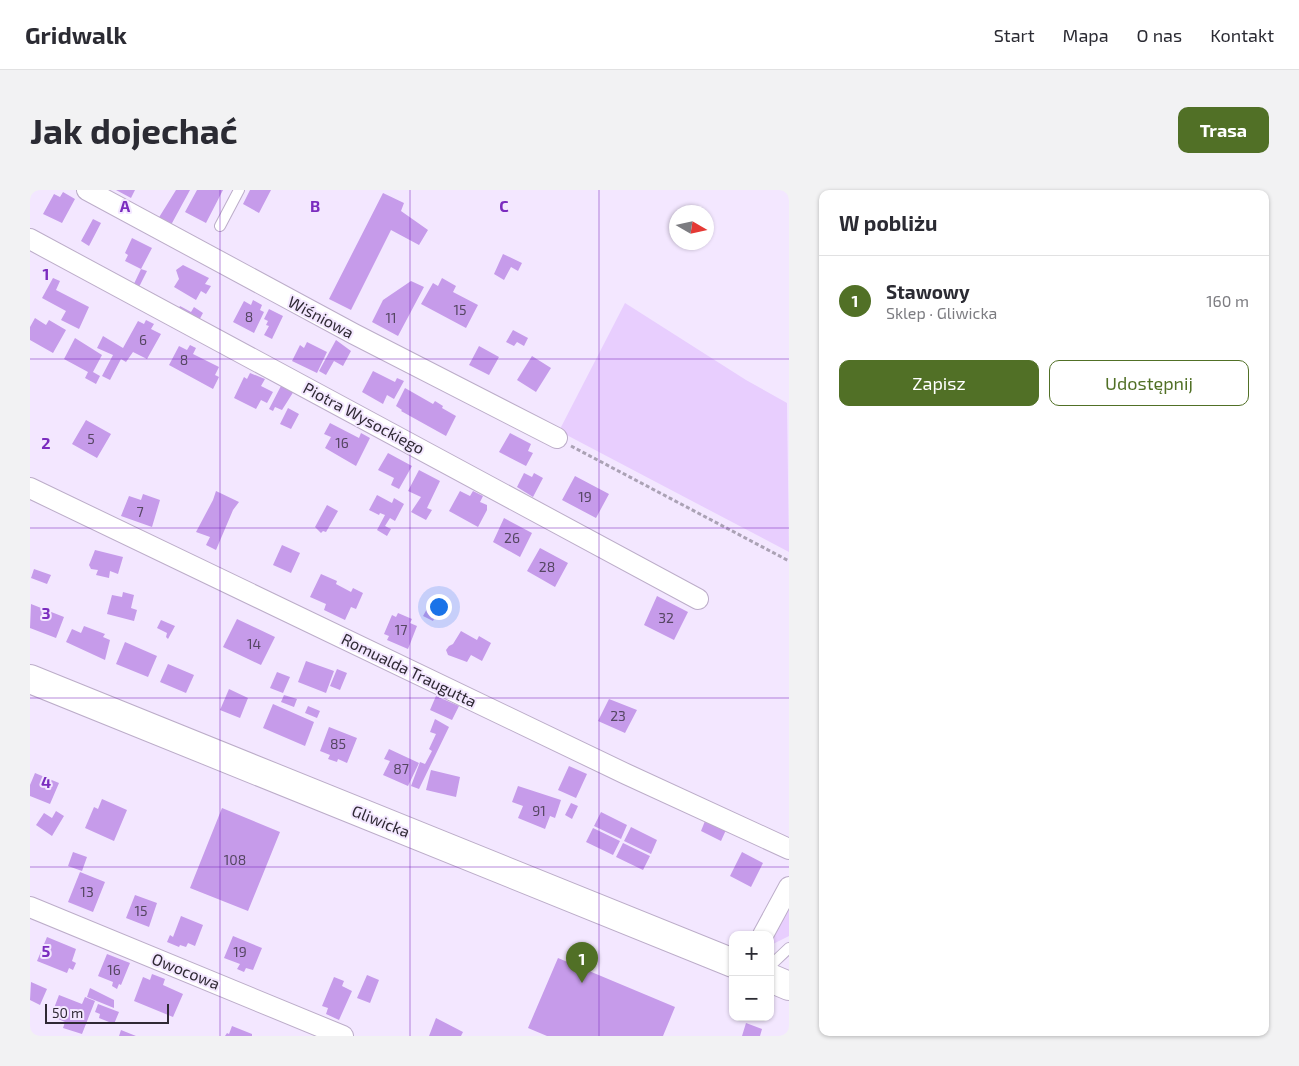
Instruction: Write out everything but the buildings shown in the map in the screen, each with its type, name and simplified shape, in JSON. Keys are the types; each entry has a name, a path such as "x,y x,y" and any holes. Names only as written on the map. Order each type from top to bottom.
{"main road":[{"name":"Gliwicka","path":"30,679 729,961"},
{"path":"774,971 789,986"}],"street":[{"name":"Wiśniowa","path":"87,190 354,334 557,438"},
{"name":"Piotra Wysockiego","path":"30,239 698,599"},
{"name":"Romualda Traugutta","path":"30,488 617,769 789,849"},
{"path":"765,931 789,887"},
{"name":"Owocowa","path":"30,906 343,1036"}],"lane":[{"path":"220,226 239,190"},
{"path":"774,965 789,948"}],"path":[{"path":"557,438 789,561"}],"shaded area":[{"path":"625,303 746,380 787,403 789,552 559,431"},
{"path":"789,894 789,936 774,944 774,931 770,931"}],"place":[{"name":"Stawowy","path":"582,983"}]}
